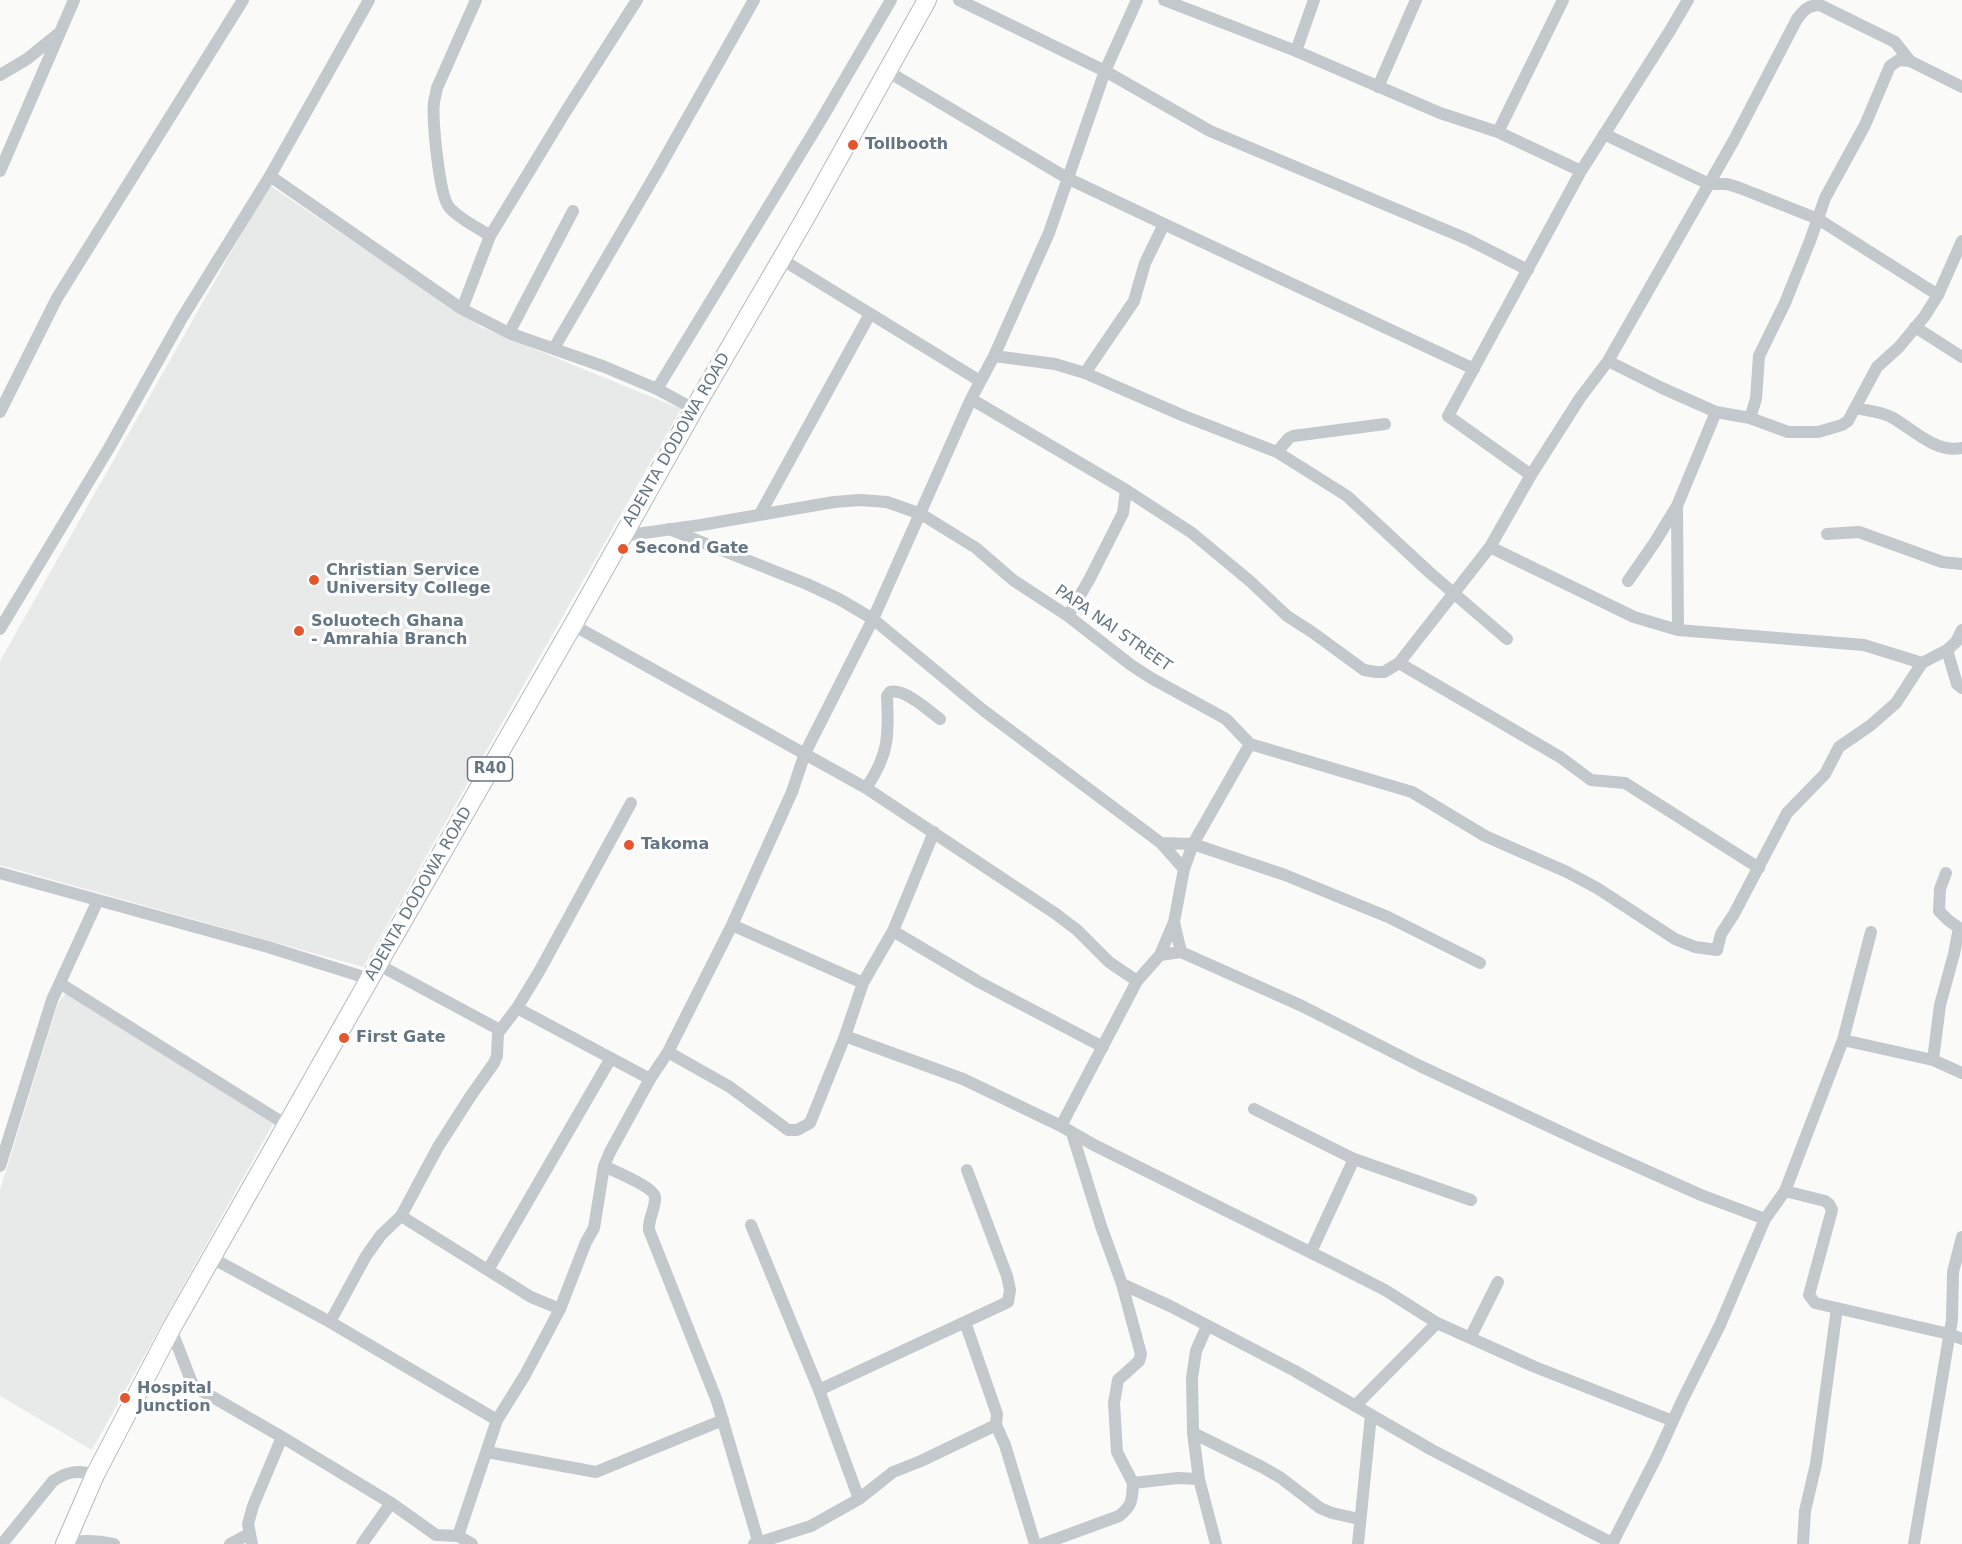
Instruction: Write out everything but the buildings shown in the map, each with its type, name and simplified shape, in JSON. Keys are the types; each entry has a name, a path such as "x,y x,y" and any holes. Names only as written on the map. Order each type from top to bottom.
{"main road":[{"name":"ADENTA DODOWA ROAD","path":"65,1543 95,1475 171,1329 927,0"}],"street":[{"path":"0,171 74,0"},
{"path":"0,412 57,298 243,0"},
{"path":"0,629 109,447 182,318 270,176 369,0"},
{"path":"476,0 438,88 434,102 434,117 444,200 448,206 490,236"},
{"path":"462,309 490,236 637,0"},
{"path":"554,348 754,0"},
{"path":"657,389 821,120 891,0"},
{"path":"959,0 1105,71 1210,132 1467,240 1528,270"},
{"path":"458,1536 497,1419 525,1375 560,1309 586,1242 597,1221 604,1166 650,1079 668,1052 732,925 792,792 805,753 873,619 971,399 994,356 1048,233 1105,71 1137,0"},
{"path":"1164,0 1296,51 1440,113 1498,132 1581,171"},
{"path":"1296,51 1314,0"},
{"path":"1378,87 1416,0"},
{"path":"1498,132 1563,0"},
{"path":"1531,475 1448,418 1581,171 1688,0"},
{"path":"971,399 1126,490 1192,533 1287,616 1364,670 1384,672 1399,663 1490,547 1531,475 1580,398 1608,361 1709,184 1797,19 1805,9 1812,5 1820,5 1887,38 1901,48 1910,61"},
{"path":"0,75 27,59 59,33"},
{"path":"27,59 43,70"},
{"path":"1750,418 1756,399 1759,356 1785,303 1826,198 1865,125 1890,66 1899,60 1910,61 1962,87"},
{"path":"887,71 1067,178 1474,369"},
{"path":"1604,134 1709,184 1727,184 1740,188 1818,219 1938,295"},
{"path":"270,176 462,309 509,333 605,367 657,389 694,409"},
{"path":"509,333 573,211"},
{"path":"1085,373 1134,301 1144,263 1164,224"},
{"path":"1608,361 1716,412 1750,418 1788,432 1818,432 1842,425 1848,420 1877,367 1899,347 1938,295 1962,241"},
{"path":"781,259 980,381"},
{"path":"760,514 870,314"},
{"path":"1915,327 1962,357"},
{"path":"994,356 1055,364 1085,373 1184,416 1277,452 1347,496 1429,572 1508,639"},
{"path":"1855,408 1880,412 1930,443 1962,448"},
{"path":"1628,581 1677,506 1716,412"},
{"path":"1277,452 1293,436 1385,424"},
{"path":"1068,616 1123,513 1126,490"},
{"name":"PAPA NAI STREET","path":"622,536 834,502 860,500 887,502 921,514 960,537 1013,580 1068,616 1151,678 1226,719 1250,744 1413,792 1485,836 1567,872 1597,888 1675,939 1695,947 1717,950 1721,934 1759,868"},
{"path":"1123,513 1144,502"},
{"path":"1677,506 1678,630"},
{"path":"668,529 807,584 873,619 983,710 1161,843 1184,869"},
{"path":"1827,534 1860,532 1942,562 1962,564"},
{"path":"1490,547 1634,617 1678,630 1864,645 1922,663"},
{"path":"573,625 866,788 1056,914 1077,930 1109,962 1137,981"},
{"path":"1399,663 1560,757 1591,780 1625,783 1759,868 1787,813 1825,774 1839,747 1896,703 1922,663 1947,650 1956,642 1962,630"},
{"path":"1947,650 1957,684 1962,688"},
{"path":"866,788 877,773 886,747 887,696 890,692 896,690 904,693 940,719"},
{"path":"1043,1544 1119,1516 1128,1509 1132,1501 1133,1483 1117,1452 1114,1416 1117,1383 1139,1361 1141,1354 1122,1284 1067,1130 1103,1047 1137,981 1160,955 1174,922 1184,869 1193,844 1250,744"},
{"path":"330,1322 366,1256 381,1235 402,1216 438,1147 494,1063 500,1030 517,1008 559,937 631,803"},
{"path":"668,1052 730,1087 788,1130 797,1130 810,1124 863,983 893,931 934,832"},
{"path":"1161,843 1193,844 1285,875 1388,917 1480,963"},
{"path":"0,873 268,947 374,972 500,1030"},
{"path":"1933,1060 1940,1005 1959,928 1939,911 1940,889 1946,873"},
{"path":"0,1166 52,1000 98,900"},
{"path":"1174,922 1181,952"},
{"path":"732,925 863,983"},
{"path":"893,931 979,982 1103,1047"},
{"path":"1122,1284 1295,1371 1441,1455 1612,1544 1720,1325 1765,1219 1785,1191 1843,1040 1871,932"},
{"path":"1160,955 1181,952 1302,1006 1420,1066 1589,1145 1701,1195 1765,1219"},
{"path":"61,984 288,1126"},
{"path":"517,1008 650,1079"},
{"path":"845,1036 963,1079 1311,1252 1385,1290 1437,1323 1495,1351 1673,1421"},
{"path":"1843,1040 1933,1060 1962,1073"},
{"path":"488,1270 611,1058"},
{"path":"1254,1109 1354,1159 1471,1200"},
{"path":"1311,1252 1354,1159"},
{"path":"604,1166 648,1188 655,1194 648,1224 649,1230 723,1420 757,1543 811,1526 859,1499 893,1472 996,1425"},
{"path":"819,1390 1008,1302 1010,1290 1007,1276 967,1170"},
{"path":"1785,1191 1825,1201 1831,1206 1832,1213 1809,1295 1815,1303 1962,1339"},
{"path":"402,1216 531,1297 560,1309"},
{"path":"751,1225 819,1390 859,1499"},
{"path":"1914,1544 1952,1320 1953,1272 1962,1237"},
{"path":"212,1257 330,1322 497,1419"},
{"path":"1470,1338 1498,1282"},
{"path":"1803,1544 1805,1511 1816,1464 1837,1308"},
{"path":"965,1322 997,1414 996,1425 1005,1445 1035,1544"},
{"path":"1355,1406 1437,1323"},
{"path":"1207,1326 1196,1351 1192,1378 1192,1433 1199,1479 1216,1544"},
{"path":"171,1329 192,1383 205,1394 282,1437 391,1503 434,1539 458,1536 472,1544"},
{"path":"1358,1544 1371,1415"},
{"path":"487,1452 596,1472 723,1420"},
{"path":"1192,1433 1281,1478 1320,1508 1359,1519"},
{"path":"230,1544 251,1539 248,1524 253,1506 282,1437"},
{"path":"2,1544 53,1482 63,1474 73,1471 95,1475"},
{"path":"1133,1483 1162,1479 1199,1479"},
{"path":"362,1544 391,1503"},
{"path":"65,1543 84,1540 114,1544"}],"shaded area":[{"name":"Christian Service University College","path":"269,185 483,328 681,409 363,967 0,865 0,661"},
{"path":"66,993 273,1124 92,1450 0,1396 0,1190 58,1003"}],"place":[{"name":"Tollbooth","path":"853,145"},
{"name":"Second Gate","path":"623,549"},
{"name":"Christian Service University College","path":"314,580"},
{"name":"Soluotech Ghana - Amrahia Branch","path":"299,631"},
{"name":"Takoma","path":"629,845"},
{"name":"First Gate","path":"344,1038"},
{"name":"Hospital Junction","path":"125,1398"}]}
